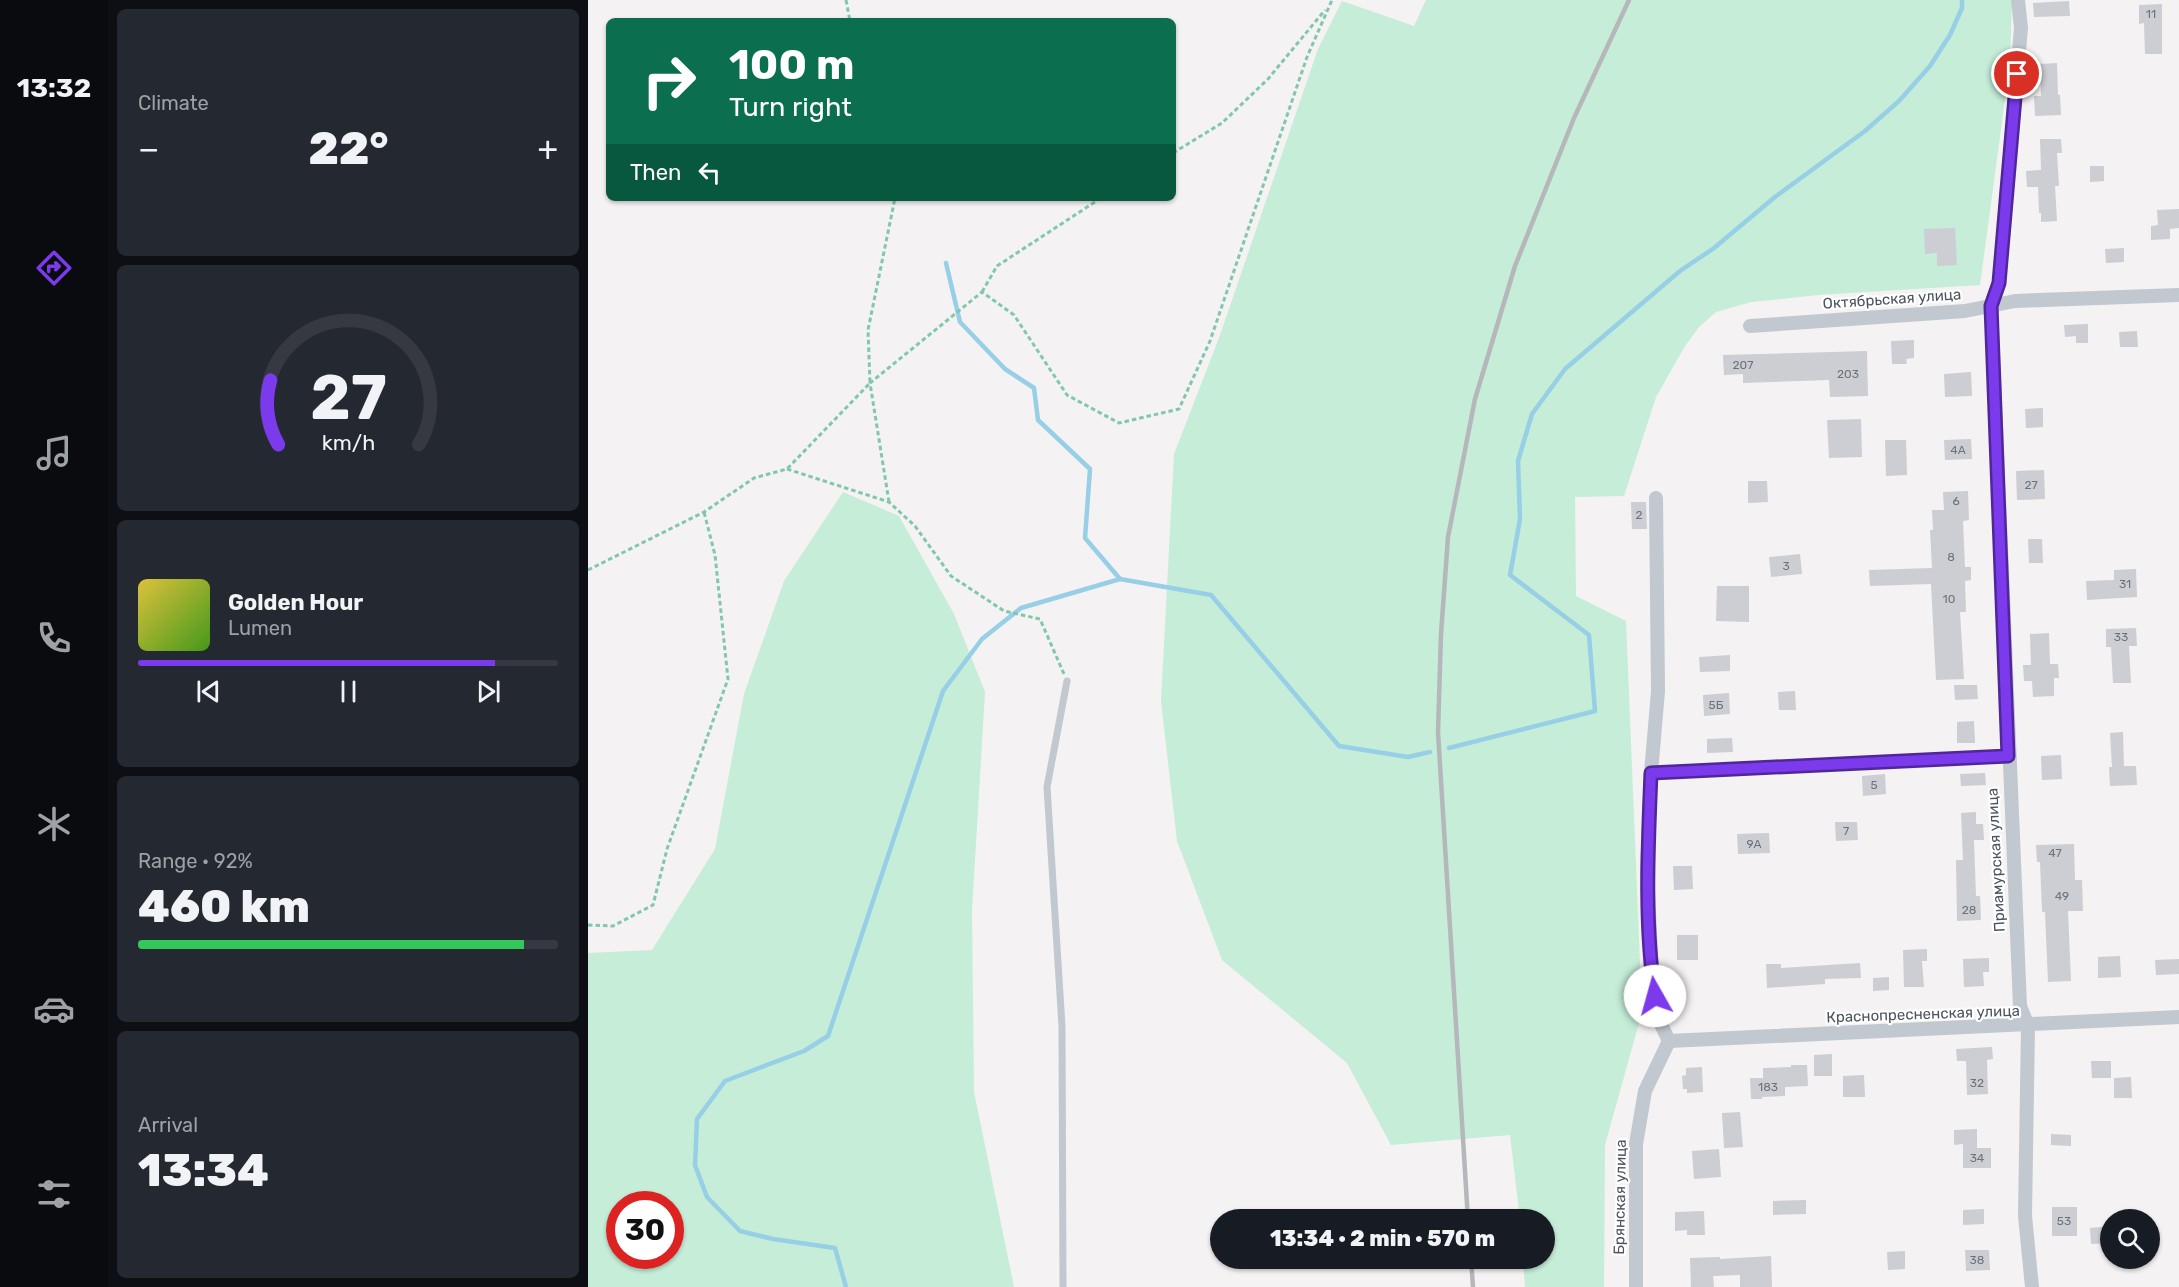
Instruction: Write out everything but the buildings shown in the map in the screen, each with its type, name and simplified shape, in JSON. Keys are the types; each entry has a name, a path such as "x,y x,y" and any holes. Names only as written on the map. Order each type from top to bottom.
{"street":[{"name":"Приамурская улица","path":"2018,0 2021,28 1999,283 1991,306 2020,1006 2028,1026 2025,1216 2032,1287"},
{"name":"Октябрьская улица","path":"1750,326 1965,311 2015,301 2179,295"},
{"path":"1656,498 1658,692 1651,773 1647,870 1652,975 1658,1018 1669,1041"},
{"name":"Краснопресненская улица","path":"1669,1041 2028,1026 2179,1017"},
{"name":"Брянская улица","path":"1636,1287 1636,1144 1645,1091 1669,1041"}],"lane":[{"path":"1064,1287 1062,1026 1047,787 1067,681"},
{"path":"1651,773 2008,756"}],"path":[{"path":"846,0 849,18"},
{"path":"982,292 1014,315 1067,395 1119,423 1179,409 1210,342 1306,57 1332,0"},
{"path":"1176,151 1222,123 1268,79 1329,5"},
{"path":"889,502 870,383 868,330 894,201"},
{"path":"588,570 704,512 754,478 787,469 870,383 982,292 997,266 1096,201"},
{"path":"787,469 889,502 915,526 951,576 1004,611 1040,619 1067,681"},
{"path":"588,925 613,926 653,905 667,849 729,679 715,555 704,512"}],"green space":[{"path":"1426,0 2012,0 2010,62 1980,285 1818,295 1751,302 1716,312 1699,327 1685,346 1656,397 1624,496 1575,497 1576,596 1626,621 1642,1012 1605,1145 1604,1287 1525,1287 1524,1269 1555,1269 1555,1209 1519,1209 1510,1135 1391,1145 1347,1063 1222,960 1177,841 1161,701 1174,454 1219,338 1318,49 1342,1 1414,26"},
{"path":"843,492 899,516 954,614 985,692 972,910 974,1092 1014,1287 588,1287 588,953 652,950 715,849 744,694 784,581"}],"waterway":[{"path":"1449,748 1595,711 1589,635 1510,575 1520,519 1518,461 1532,414 1565,369 1680,271 1714,248 1775,197 1865,131 1899,101 1930,66 1950,35 1962,8 1962,0"},
{"path":"946,263 960,322 1005,369 1034,388 1038,420 1090,469 1085,538 1120,579"},
{"path":"846,1287 835,1248 773,1239 740,1231 707,1197 695,1165 697,1119 725,1081 804,1051 828,1036 943,691 982,639 1021,608 1120,579 1211,595 1339,746 1408,757 1430,752"}],"railway":[{"path":"1467,1209 1438,732 1441,634 1448,537 1475,399 1515,266 1574,118 1629,0"},
{"path":"1472,1269 1473,1287"}],"route":[{"path":"1655,996 1647,870 1651,773 2008,756 1991,306 1999,283 2017,74"}]}
